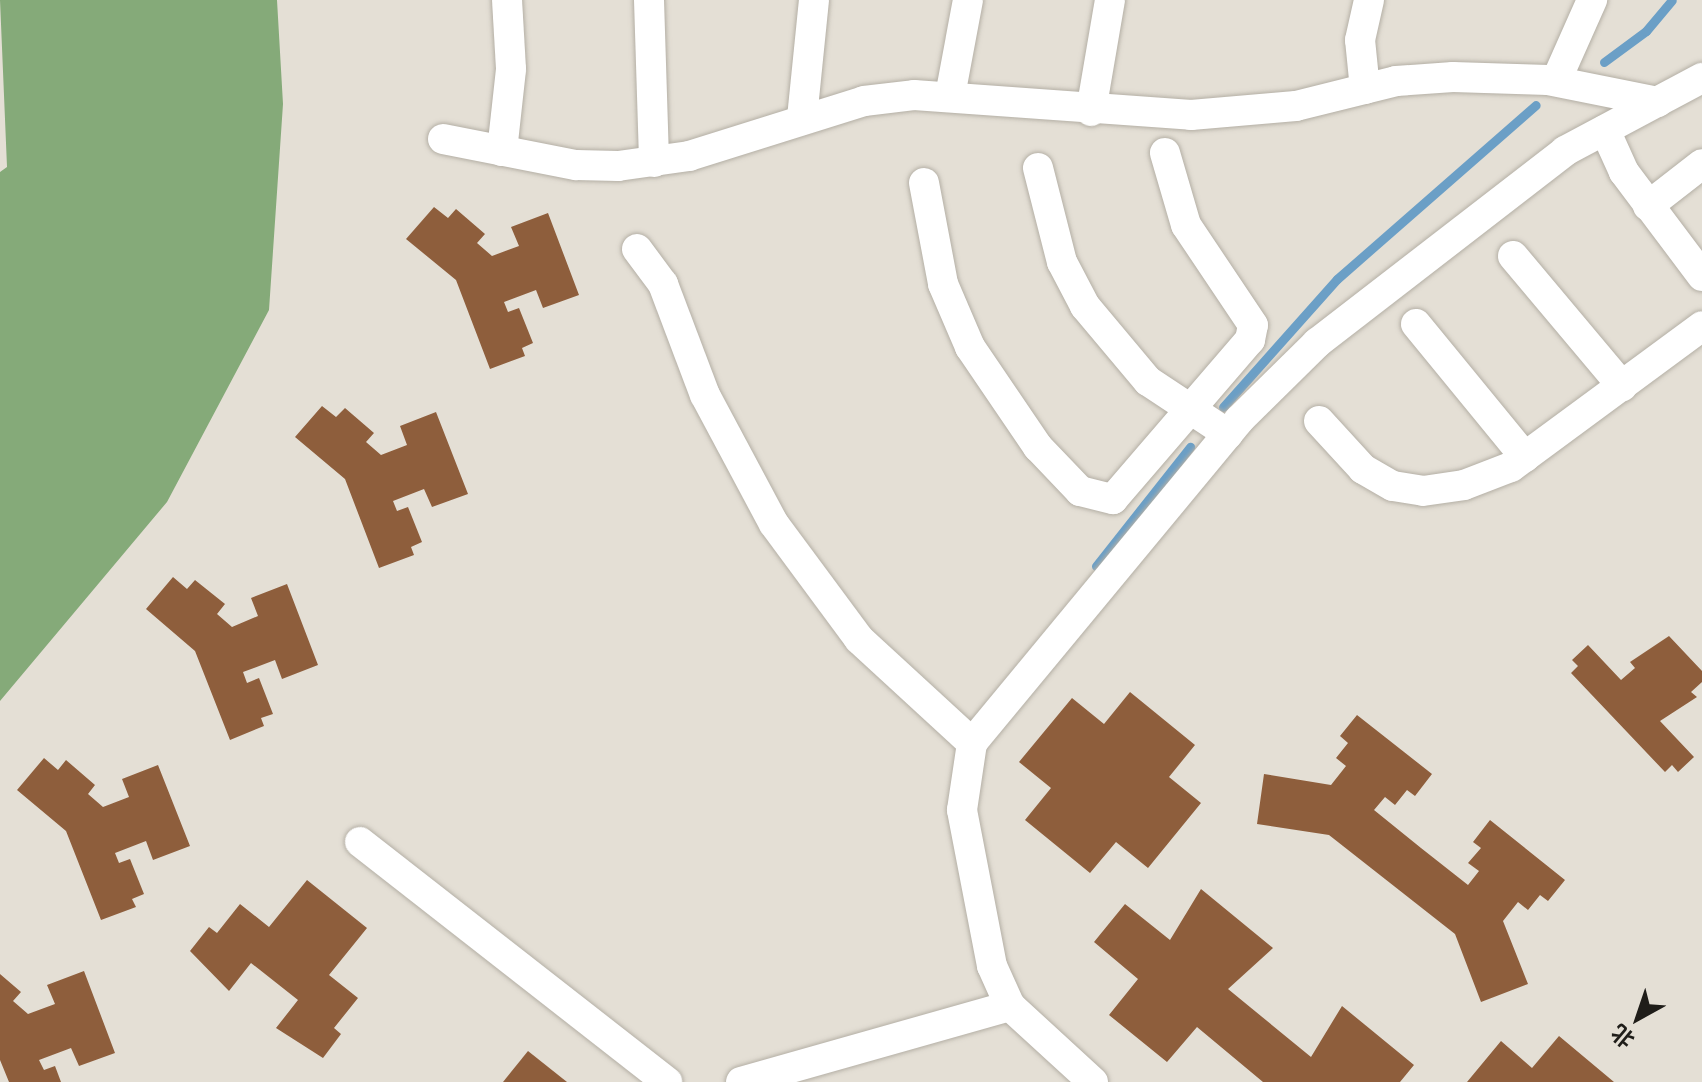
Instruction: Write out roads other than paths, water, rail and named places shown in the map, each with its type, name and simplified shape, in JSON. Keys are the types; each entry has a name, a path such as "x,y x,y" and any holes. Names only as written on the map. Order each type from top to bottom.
{"street":[{"path":"502,151 511,69 507,0"},
{"path":"649,0 654,162"},
{"path":"802,118 814,0"},
{"path":"950,96 968,0"},
{"path":"1091,111 1110,0"},
{"path":"1365,89 1360,40 1369,0"},
{"path":"1556,81 1592,0"},
{"path":"443,139 576,165 654,162 864,101 950,96 1091,111 1206,113 1296,106 1365,89 1453,77 1556,81 1658,102"},
{"path":"1093,1082 1010,1006 992,966 962,810 972,743 1228,434 1389,284 1565,151 1702,78"},
{"path":"1605,130 1648,206 1702,276"},
{"path":"924,183 943,284 970,347 1038,447 1080,491 1113,499 1129,487 1187,411 1250,340 1253,325 1186,225 1165,153"},
{"path":"1648,206 1702,164"},
{"path":"1038,168 1062,262 1085,306 1148,381 1187,411 1228,434"},
{"path":"637,249 663,284 705,395 774,524 859,639 972,743"},
{"path":"1513,256 1622,386"},
{"path":"1416,324 1525,457"},
{"path":"1319,421 1363,469 1423,491 1464,485 1525,457 1702,326"},
{"path":"360,842 667,1082"},
{"path":"741,1082 1010,1006"}],"waterway":[{"path":"1604,62 1646,31 1672,0"},
{"path":"1223,407 1337,279 1536,105"},
{"path":"1096,566 1190,447"}]}
